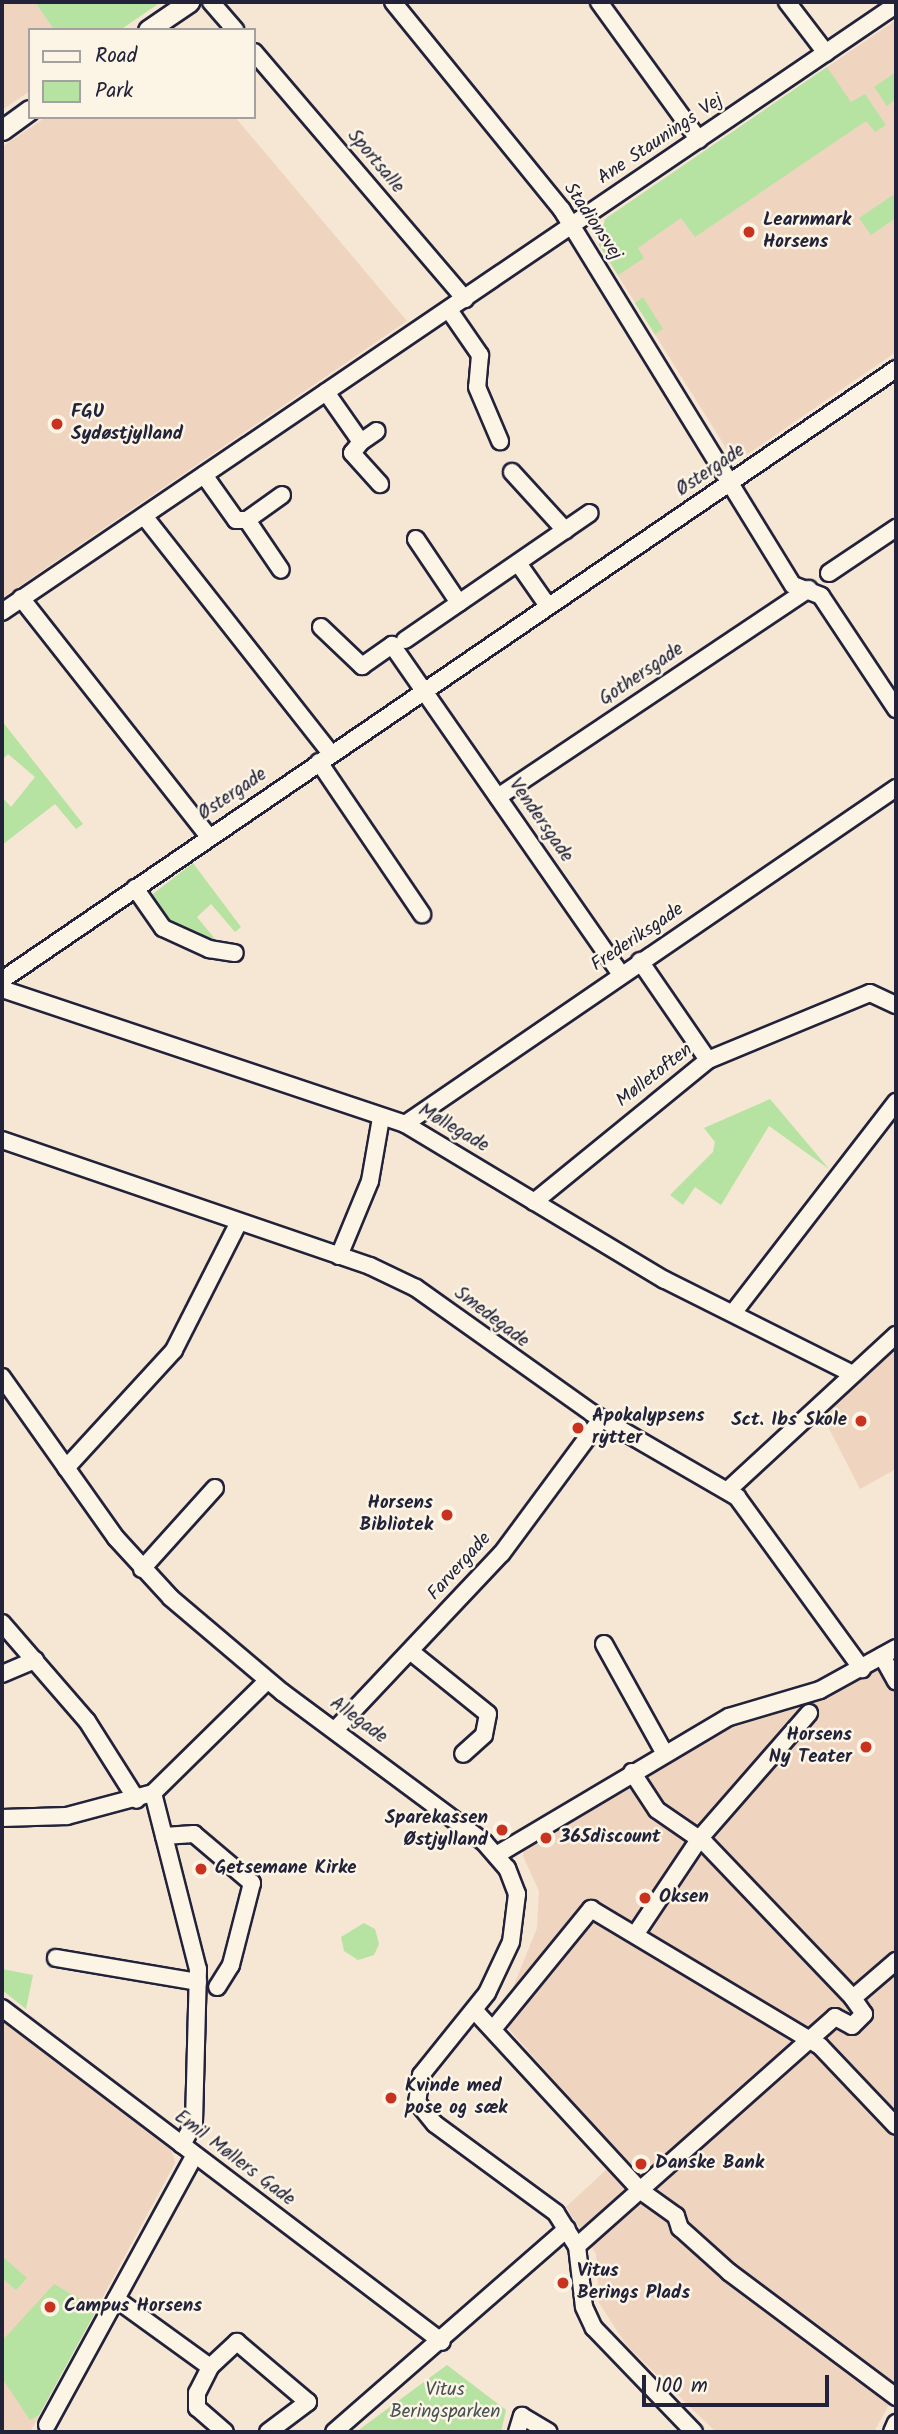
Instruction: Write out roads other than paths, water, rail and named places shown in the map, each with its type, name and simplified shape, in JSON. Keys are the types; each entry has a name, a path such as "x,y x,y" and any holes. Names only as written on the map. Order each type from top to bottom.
{"main road":[{"path":"151,28 189,2"},
{"path":"2,130 28,111"}],"street":[{"path":"211,2 233,28"},
{"name":"Stadionsvej","path":"393,2 572,226 793,585 809,589 821,596 896,709"},
{"path":"599,2 699,140"},
{"path":"787,2 826,53"},
{"name":"Ane Staunings Vej","path":"2,612 896,5"},
{"name":"Sportsalle","path":"256,54 464,299"},
{"path":"449,310 480,355 477,387 500,441"},
{"name":"Østergade","path":"2,980 896,369"},
{"path":"326,393 361,442"},
{"path":"377,431 361,442 352,453 380,484"},
{"path":"512,472 565,530"},
{"path":"204,475 236,520 247,520 282,495"},
{"path":"405,640 590,513"},
{"path":"144,516 325,758 422,914"},
{"path":"247,520 281,570"},
{"path":"829,573 896,528"},
{"path":"416,539 459,603"},
{"path":"518,563 548,606"},
{"name":"Gothersgade","path":"498,797 809,589"},
{"path":"22,598 209,837"},
{"path":"321,627 362,666 392,645 424,690"},
{"name":"Vendersgade","path":"424,690 621,975"},
{"name":"Frederiksgade","path":"405,1124 896,788"},
{"path":"135,888 163,928 209,949 235,953"},
{"path":"640,961 708,1060"},
{"name":"Møllegade","path":"2,989 405,1124 665,1280 853,1374"},
{"name":"Mølletoften","path":"534,1202 708,1060 870,993 896,1004"},
{"path":"733,1313 896,1102"},
{"path":"339,1256 370,1181 382,1118"},
{"name":"Smedegade","path":"2,1140 237,1224 339,1256 416,1288 491,1347 601,1419 728,1490 768,1531 862,1669"},
{"path":"66,1468 187,1333 237,1224"},
{"path":"728,1490 896,1335"},
{"name":"Allegade","path":"2,1377 142,1569 267,1681 498,1854 514,1882 518,1913 496,1978 475,2011 418,2082 417,2102 435,2124 556,2213 568,2229"},
{"name":"Farvergade","path":"335,1730 502,1553 601,1419"},
{"path":"142,1569 215,1488"},
{"path":"2,1623 126,1774 137,1800"},
{"path":"604,1644 665,1754"},
{"path":"410,1651 488,1714 484,1735 463,1754"},
{"path":"498,1854 632,1772 729,1717 820,1690 889,1652 896,1681"},
{"path":"2,1674 35,1660"},
{"path":"2,1818 67,1816 137,1800 153,1793 267,1681"},
{"path":"637,1932 700,1838 809,1713"},
{"path":"577,2246 835,2017 852,2026 872,2015 700,1838 657,1810 632,1772"},
{"path":"47,2426 116,2299 188,2151 194,2123 198,1985 153,1793"},
{"path":"164,1836 194,1834 252,1883 231,1965 217,1987"},
{"path":"494,2028 571,1942 591,1909 637,1932 811,2039 896,2126"},
{"path":"56,1958 198,1985"},
{"path":"853,1998 896,1961"},
{"name":"Emil Møllers Gade","path":"2,2008 442,2342"},
{"path":"475,2011 494,2028 617,2161 676,2216 680,2228 729,2273 896,2397"},
{"path":"334,2432 442,2342 568,2229 577,2246 584,2307 616,2353 694,2432"},
{"path":"116,2299 209,2367"},
{"path":"225,2432 197,2408 209,2367 237,2343 302,2393 308,2402 268,2432"},
{"path":"517,2432 522,2416 549,2432"},
{"path":"892,2432 896,2423"}],"place":[{"name":"Learnmark Horsens","path":"749,232"},
{"name":"FGU Sydøstjylland","path":"57,424"},
{"name":"Sct. Ibs Skole","path":"861,1421"},
{"name":"Apokalypsens rytter","path":"578,1428"},
{"name":"Horsens Bibliotek","path":"447,1515"},
{"name":"Horsens Ny Teater","path":"866,1747"},
{"name":"Sparekassen Østjylland","path":"502,1830"},
{"name":"365discount","path":"546,1838"},
{"name":"Getsemane Kirke","path":"201,1869"},
{"name":"Oksen","path":"645,1898"},
{"name":"Kvinde med pose og sæk","path":"391,2098"},
{"name":"Danske Bank","path":"641,2164"},
{"name":"Vitus Berings Plads","path":"563,2283"},
{"name":"Campus Horsens","path":"50,2307"}],"park label":[{"name":"Vitus Beringsparken","path":"445,2402"}]}
